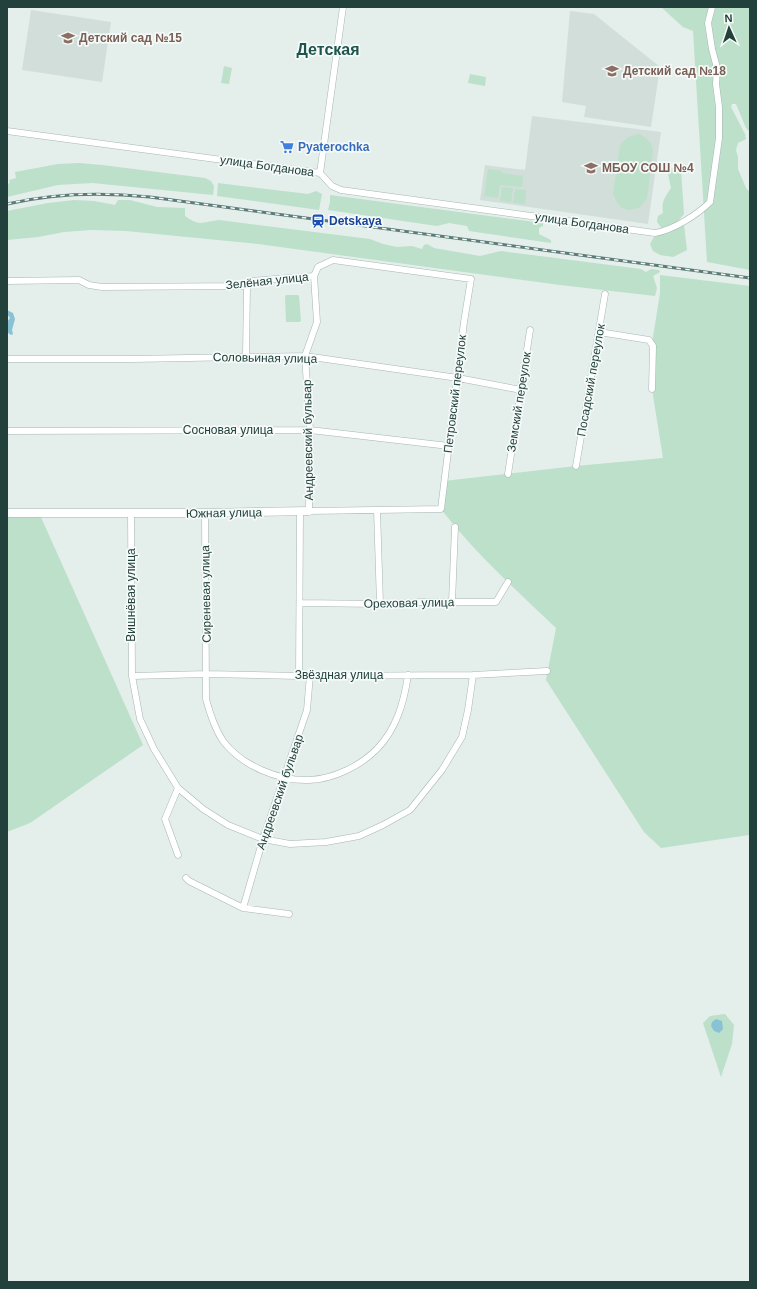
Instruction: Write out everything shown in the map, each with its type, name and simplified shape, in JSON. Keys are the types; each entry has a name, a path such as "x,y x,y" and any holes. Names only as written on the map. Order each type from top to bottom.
{"street":[{"path":"320,173 343,7"},
{"name":"улица Богданова","path":"7,131 320,173 332,186 341,190 655,233 666,231 710,202 719,132 719,107 716,84 717,68 708,23 712,7"},
{"name":"Зелёная улица","path":"7,281 80,280 89,285 102,287 246,286 252,281 314,276 318,267 333,260 471,279"},
{"name":"Андреевский бульвар","path":"309,511 310,430 305,356 317,322 314,276"},
{"name":"Петровский переулок","path":"441,509 464,322 471,279"},
{"path":"246,286 246,356"},
{"name":"Посадский переулок","path":"576,466 605,294"},
{"name":"Земский переулок","path":"508,474 530,330"},
{"path":"599,332 649,340 653,346 652,389"},
{"name":"Соловьиная улица","path":"7,359 133,359 305,356 458,378 521,390"},
{"name":"Сосновая улица","path":"7,431 310,430 449,446"},
{"name":"Южная улица","path":"7,514 205,513 441,509"},
{"path":"377,510 380,604"},
{"name":"Андреевский бульвар","path":"299,676 300,511"},
{"name":"Вишнёвая улица","path":"131,513 132,676 140,719 154,749 178,788 203,809 228,825 263,839 290,844 326,842 358,836 383,825 410,810 442,770 462,737 473,675"},
{"name":"Сиреневая улица","path":"205,513 206,700 211,718 223,741 239,757 260,770 284,778 309,780 339,774 361,763 378,748 394,726 405,695 408,675"},
{"path":"452,602 455,527"},
{"name":"Ореховая улица","path":"300,604 496,602 508,582"},
{"name":"Звёздная улица","path":"132,676 206,674 299,676 473,675 547,671"},
{"name":"Андреевский бульвар","path":"243,908 263,839 307,710 310,675"},
{"path":"178,788 165,819 178,855"},
{"path":"186,878 189,881 243,908 289,914"}],"shaded area":[{"name":"Детский сад №15","path":"31,10 111,22 102,82 22,70"},
{"name":"Детский сад №18","path":"570,11 594,14 660,67 651,127 584,117 586,106 562,102"},
{"name":"МБОУ СОШ №4","path":"532,116 661,132 648,224 480,200 485,165 525,170"}],"green space":[{"path":"661,7 750,7 750,132 746,128 736,104 732,104 731,107 745,134 746,139 738,143 736,150 738,157 738,169 746,188 750,192 750,270 707,262 693,31 683,27"},
{"path":"224,66 232,68 229,84 221,83"},
{"path":"470,74 486,77 485,86 468,83"},
{"path":"639,134 648,140 653,150 647,199 640,207 628,210 622,208 618,204 613,194 620,145 628,137"},
{"path":"79,163 205,178 211,181 214,186 213,195 92,183 58,185 7,197 7,184 10,183 9,180 16,178 15,172 58,164"},
{"path":"670,168 681,170 684,214 679,220 684,225 687,250 673,257 660,255 653,251 650,244 654,237 663,230 657,222 658,216 663,213 663,203 665,197 671,188 668,174"},
{"path":"488,169 523,176 522,187 500,185 498,198 484,196"},
{"path":"218,183 308,194 316,191 322,194 319,210 217,196"},
{"path":"502,187 513,188 511,202 500,201"},
{"path":"515,189 526,190 525,204 513,203"},
{"path":"330,195 543,223 543,226 539,228 539,234 551,240 551,243 469,231 467,226 449,223 437,226 328,210"},
{"path":"74,200 94,201 115,205 118,200 130,200 157,207 185,208 185,216 198,223 219,220 370,239 397,247 412,246 422,249 424,245 427,244 434,248 480,256 501,251 641,269 646,272 651,269 659,270 660,272 653,276 657,288 655,296 560,285 258,244 126,231 91,230 64,232 38,237 7,240 7,211 48,203"},
{"path":"660,275 750,286 750,848 749,835 661,848 644,832 546,680 556,628 482,556 441,509 444,481 663,458 652,389 653,337 660,293"},
{"path":"286,295 299,296 301,321 286,322"},
{"path":"40,515 143,745 30,823 7,832 7,516"},
{"path":"725,1014 734,1025 732,1044 721,1077 703,1023 710,1016"}],"water":[{"path":"7,310 13,313 15,319 12,330 13,334 11,335 7,332 7,322 10,318 7,314"},
{"path":"716,1019 722,1021 723,1029 719,1033 714,1031 711,1026 712,1022"}],"railway":[{"path":"7,204 25,200 78,194 132,195 750,278"}],"place":[{"name":"Детский сад №15","path":"68,38"},
{"name":"Детский сад №18","path":"612,71"},
{"name":"Pyaterochka","path":"287,147"},
{"name":"МБОУ СОШ №4","path":"591,168"},
{"name":"Detskaya","path":"318,221"}],"district":[{"name":"Детская","path":"328,49"}]}
